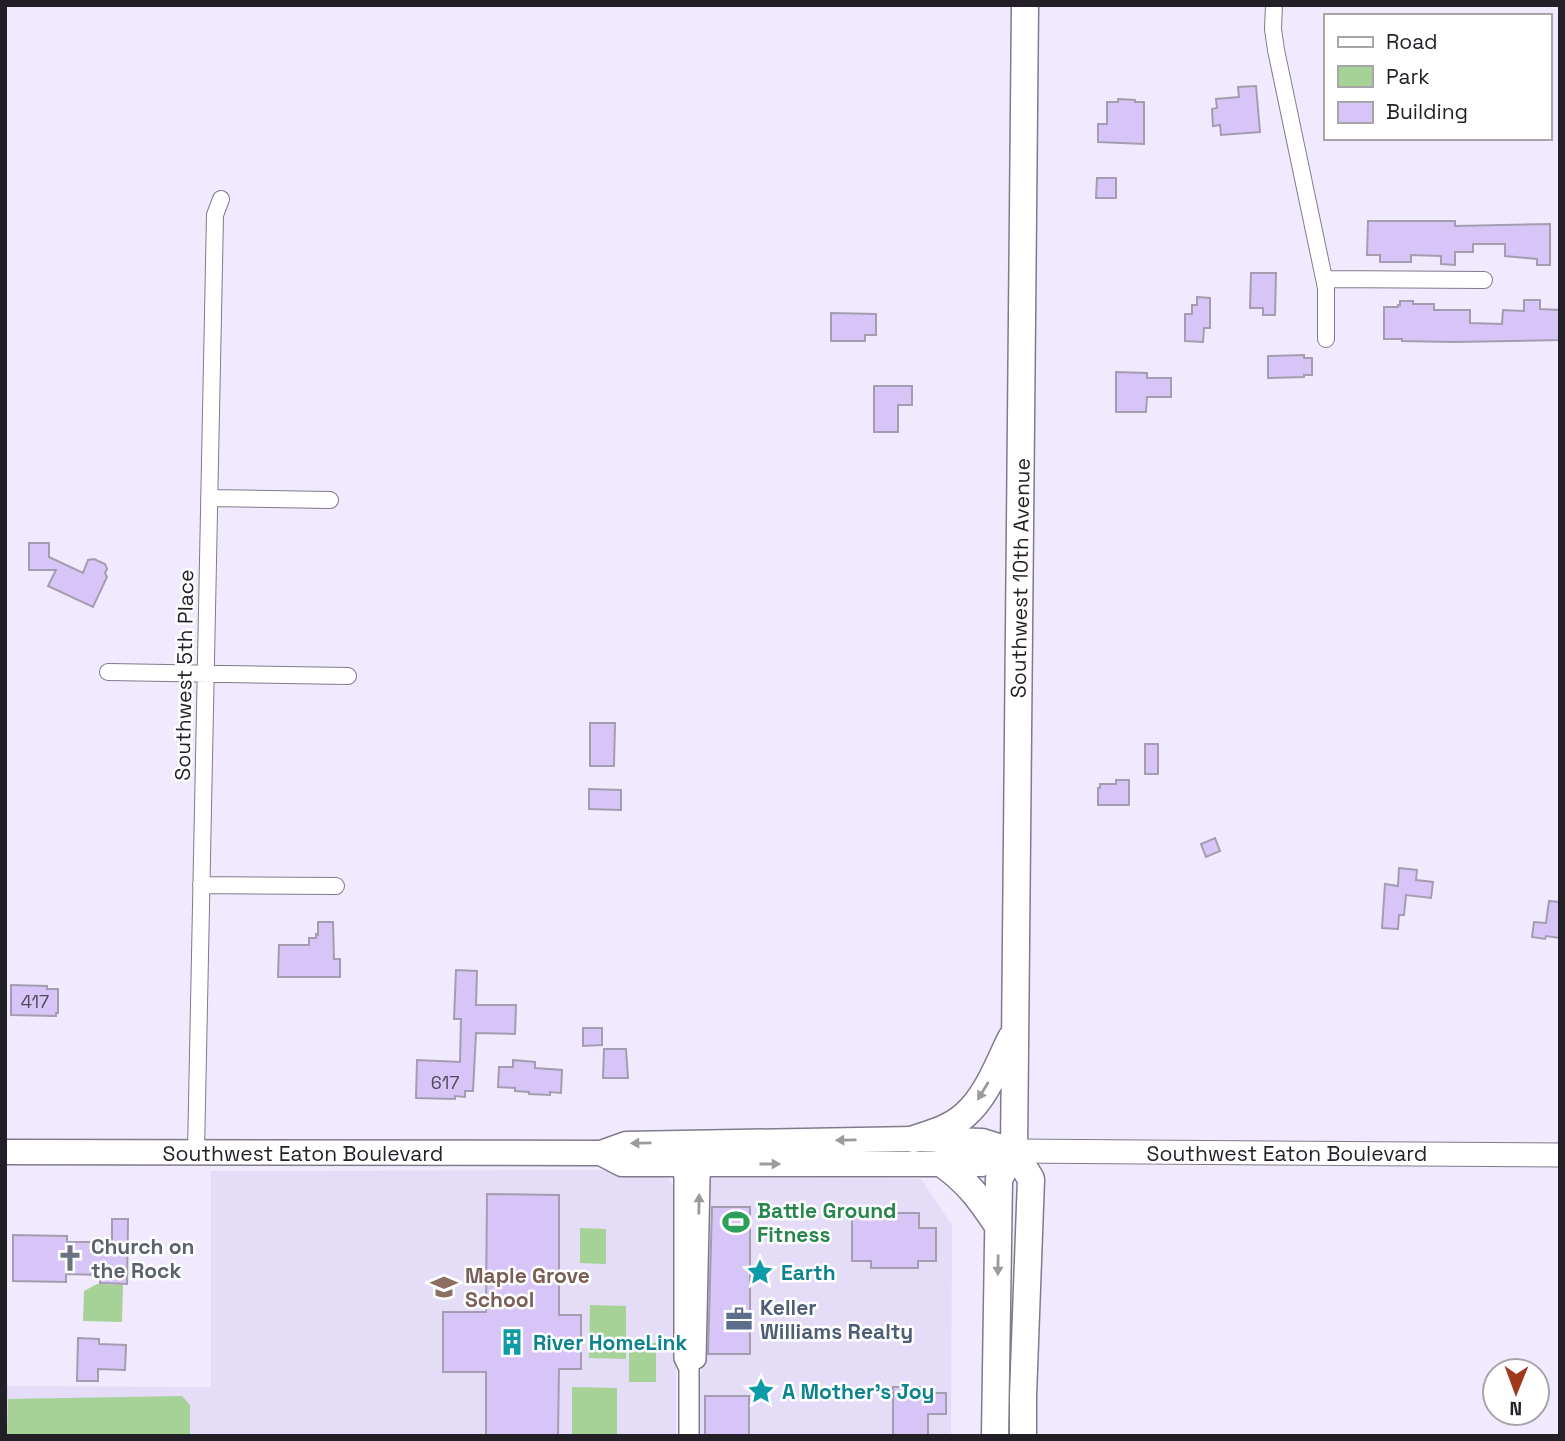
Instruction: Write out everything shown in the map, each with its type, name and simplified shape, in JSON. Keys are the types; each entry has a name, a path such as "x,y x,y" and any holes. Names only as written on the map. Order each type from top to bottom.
{"highway":[{"name":"Southwest 10th Avenue","path":"995,1436 999,1180 1014,1151 1026,5"},
{"path":"914,1139 945,1128 965,1115 985,1090 1015,1031"},
{"name":"Southwest 10th Avenue","path":"1014,1151 1031,1179 1023,1436"},
{"path":"941,1163 956,1173 977,1194 998,1226"}],"main road":[{"name":"Southwest Eaton Boulevard","path":"5,1152 601,1153 625,1144 914,1139 982,1141 1014,1151 1560,1156"},
{"path":"692,1164 691,1155 695,1153 731,1153 762,1142"},
{"name":"Southwest Eaton Boulevard","path":"601,1153 622,1164 982,1164 1014,1151"}],"street":[{"path":"1274,5 1276,50 1324,279 1326,340"},
{"name":"Southwest 5th Place","path":"196,1153 215,215 221,200"},
{"path":"1324,279 1484,280"},
{"path":"209,498 330,500"},
{"path":"108,672 348,676"},
{"path":"201,885 336,886"},
{"path":"689,1436 689,1368 684,1358 684,1178 692,1164"}],"shaded area":[{"name":"Maple Grove School","path":"659,1170 677,1188 676,1436 5,1436 5,1386 211,1387 211,1171"},
{"path":"708,1178 921,1179 952,1225 951,1436 698,1436 698,1386 706,1349"}],"green space":[{"path":"580,1228 606,1229 606,1264 580,1263"},
{"path":"97,1284 123,1285 122,1322 83,1321 84,1291"},
{"path":"590,1305 626,1306 626,1359 589,1358"},
{"path":"629,1343 656,1343 656,1382 629,1382"},
{"path":"572,1387 617,1388 617,1436 572,1436"},
{"path":"182,1396 190,1405 190,1436 7,1436 8,1399"}],"building":[{"path":"1256,86 1260,132 1221,135 1220,125 1213,126 1212,109 1217,108 1216,99 1239,97 1238,87"},
{"path":"1118,99 1144,102 1144,144 1098,142 1098,124 1107,124 1107,102 1118,102"},
{"path":"1097,178 1116,178 1116,198 1096,198"},
{"path":"1368,221 1455,221 1455,226 1550,224 1550,265 1537,265 1537,259 1505,256 1505,244 1473,244 1473,252 1455,252 1455,265 1441,264 1441,256 1411,255 1411,262 1380,262 1380,255 1367,255"},
{"path":"1251,273 1276,273 1275,315 1263,315 1263,308 1250,308"},
{"path":"1197,297 1210,298 1210,328 1204,328 1203,342 1185,341 1185,314 1192,314 1192,305 1197,305"},
{"path":"1524,300 1540,300 1540,309 1560,310 1560,340 1453,342 1384,339 1384,307 1398,307 1400,301 1434,304 1434,310 1470,310 1470,323 1502,324 1503,310 1524,311"},
{"path":"831,313 876,314 876,335 865,335 865,341 831,341"},
{"path":"1304,355 1304,358 1312,358 1312,375 1268,378 1268,356"},
{"path":"1116,372 1147,373 1147,378 1171,378 1171,397 1147,397 1146,412 1116,412"},
{"path":"874,386 912,386 912,405 898,405 898,432 874,432"},
{"path":"29,543 49,543 49,557 83,573 88,560 94,559 105,564 107,577 93,607 48,586 56,570 29,570"},
{"path":"590,723 615,723 614,766 590,766"},
{"path":"1145,744 1158,744 1158,774 1145,774"},
{"path":"1116,780 1129,780 1129,805 1098,805 1100,784 1116,784"},
{"path":"589,789 621,790 621,810 589,809"},
{"path":"1215,838 1220,851 1206,857 1201,844"},
{"path":"1399,868 1417,870 1416,880 1433,882 1431,898 1406,895 1404,915 1399,915 1398,929 1382,928 1385,884 1398,886"},
{"path":"1549,901 1560,902 1560,938 1532,937 1534,922 1546,923"},
{"path":"318,922 333,922 334,959 340,959 340,977 278,977 279,945 309,945 309,938 316,938 316,934 318,935"},
{"path":"456,970 477,971 476,1005 516,1005 515,1034 476,1033 473,1091 465,1091 465,1097 416,1098 417,1060 460,1062 461,1019 454,1019"},
{"path":"11,985 58,989 58,1013 56,1016 11,1015"},
{"path":"583,1028 602,1028 602,1045 583,1046"},
{"path":"604,1049 626,1049 628,1078 603,1078"},
{"path":"513,1060 535,1062 535,1068 562,1070 561,1093 529,1094 515,1091 515,1088 498,1087 499,1067 513,1067"},
{"name":"River HomeLink","path":"487,1194 559,1195 559,1315 581,1315 581,1369 559,1369 558,1436 486,1436 486,1372 443,1372 443,1312 486,1312"},
{"path":"712,1207 750,1207 750,1354 708,1354"},
{"path":"852,1213 919,1213 919,1228 936,1228 936,1261 918,1261 918,1268 871,1268 871,1261 852,1261"},
{"name":"Church on the Rock","path":"112,1219 128,1219 127,1284 100,1283 100,1275 66,1274 66,1282 13,1281 13,1235 67,1236 67,1242 112,1242"},
{"path":"78,1338 99,1339 99,1344 126,1345 125,1370 98,1369 98,1381 77,1381"},
{"path":"893,1387 922,1387 923,1393 946,1393 946,1414 928,1414 928,1436 893,1436"},
{"path":"705,1396 749,1396 749,1436 705,1436"}],"place":[{"name":"Battle Ground Fitness","path":"736,1222"},
{"name":"Church on the Rock","path":"70,1258"},
{"name":"Earth","path":"760,1272"},
{"name":"Maple Grove School","path":"444,1287"},
{"name":"Keller Williams Realty","path":"739,1319"},
{"name":"River HomeLink","path":"512,1342"},
{"name":"A Mother's Joy","path":"761,1391"}]}
